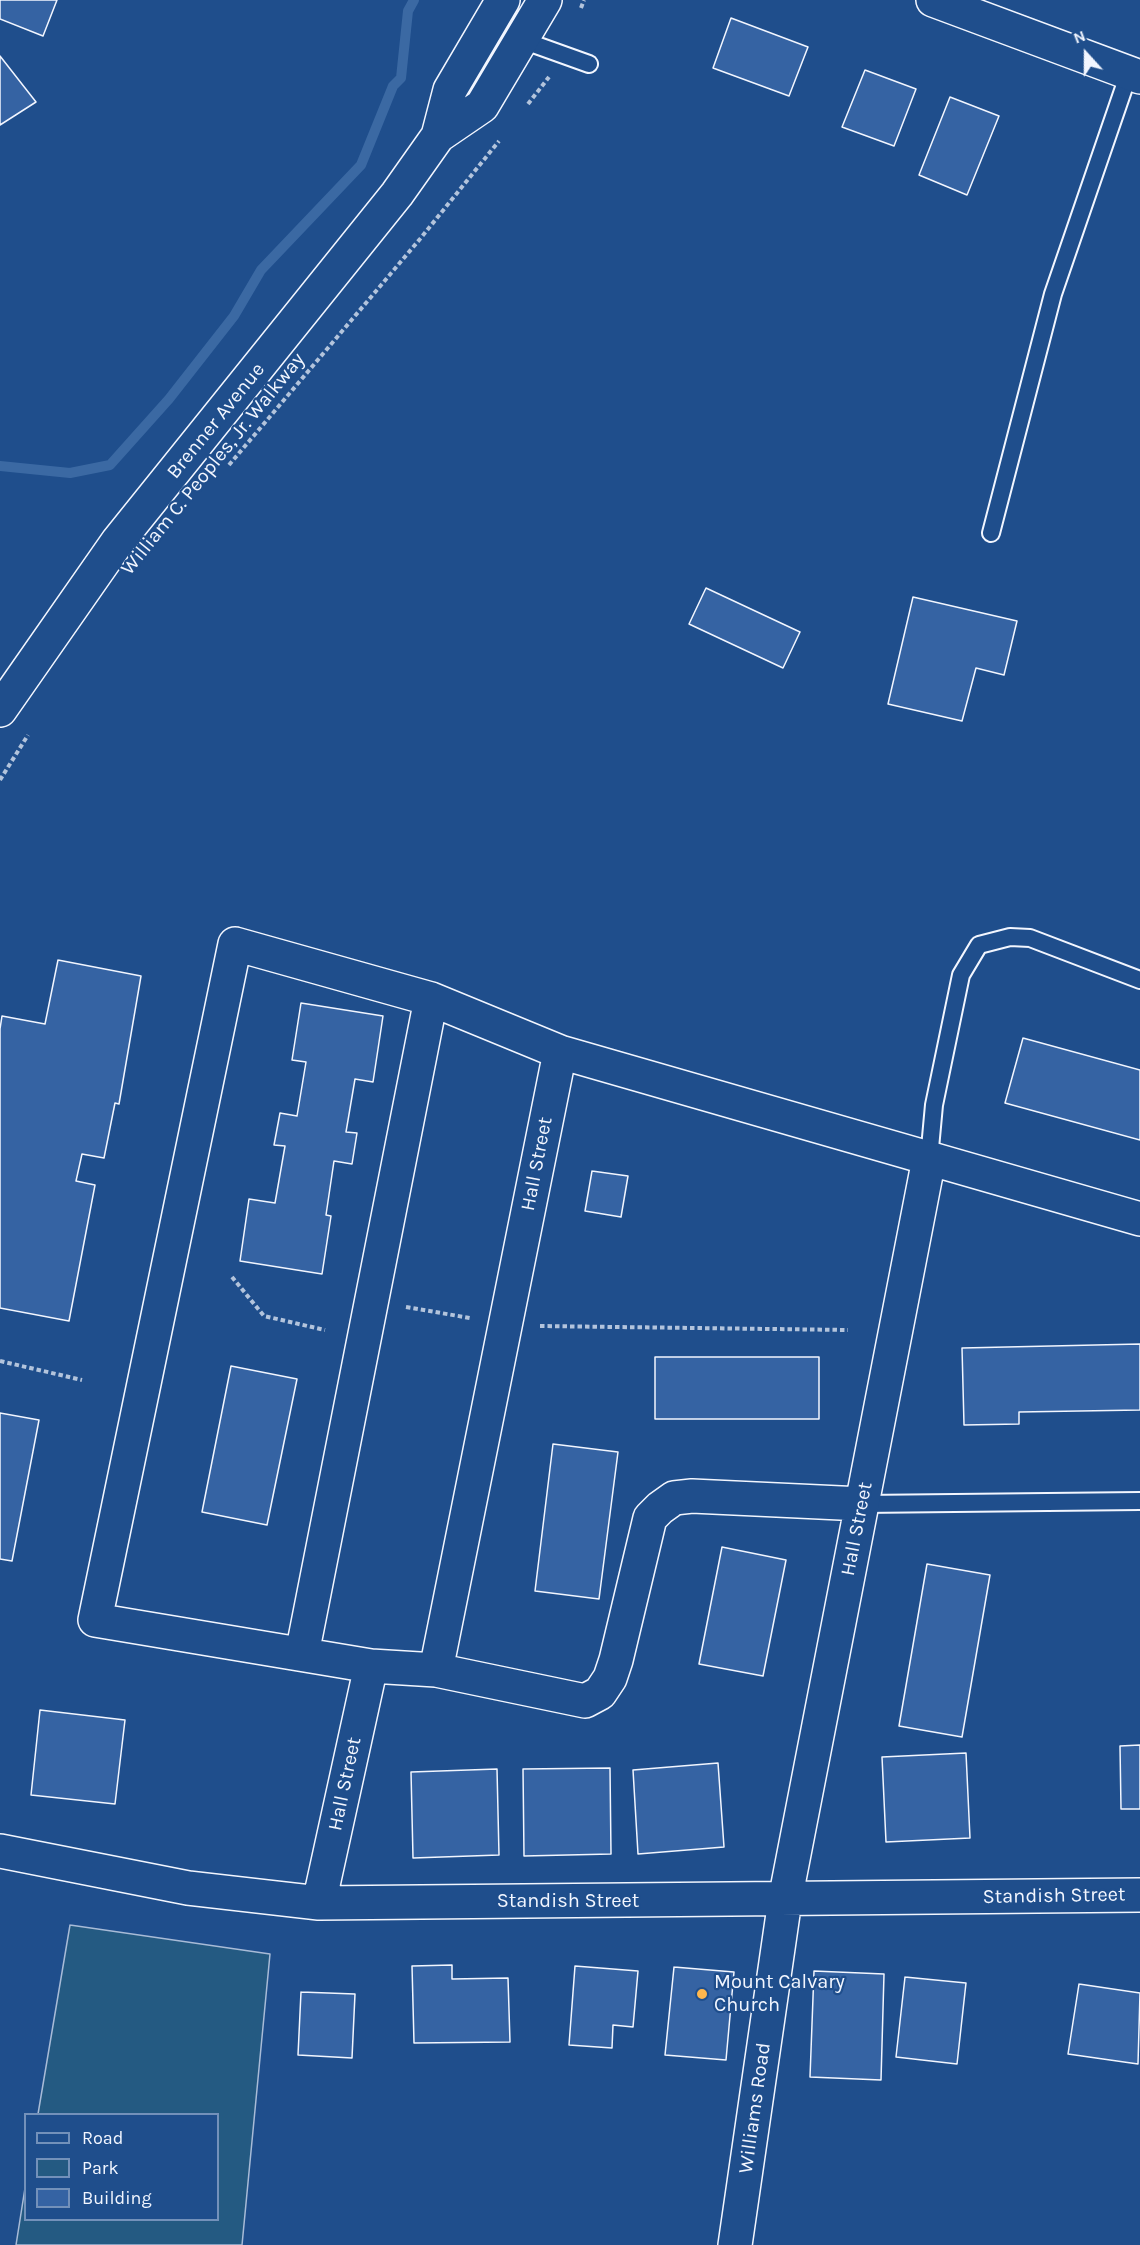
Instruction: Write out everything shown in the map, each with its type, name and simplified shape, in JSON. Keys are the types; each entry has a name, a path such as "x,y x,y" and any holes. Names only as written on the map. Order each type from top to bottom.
{"street":[{"name":"Brenner Avenue","path":"438,136 450,90 503,0"},
{"name":"Brenner Avenue","path":"0,710 118,541 324,287 397,194 438,136 482,106 545,0"},
{"path":"933,0 1134,75"},
{"path":"862,1504 692,1496 674,1498 650,1518 610,1678 600,1693 585,1701 436,1670 371,1666 95,1620 235,944 431,999 560,1052 1140,1219"},
{"path":"302,1654 431,999"},
{"name":"Hall Street","path":"436,1670 560,1052"},
{"name":"Hall Street","path":"785,1900 929,1159"},
{"name":"Hall Street","path":"319,1903 371,1666"},
{"name":"Standish Street","path":"0,1851 188,1888 319,1903 785,1900 1140,1894"},
{"name":"Williams Road","path":"735,2245 785,1900"}],"lane":[{"path":"522,40 589,64"},
{"path":"991,533 1053,294 1134,75"},
{"path":"929,1159 934,1105 961,975 979,945 1010,938 1030,938 1140,980"},
{"path":"862,1504 1140,1501"}],"path":[{"path":"521,113 549,77 584,0"},
{"name":"William C. Peoples, Jr. Walkway","path":"228,466 420,239 499,140"},
{"path":"0,780 29,734"},
{"path":"232,1277 264,1316 325,1330"},
{"path":"400,1306 477,1320"},
{"path":"538,1325 848,1330"},
{"path":"0,1361 82,1380"}],"green space":[{"path":"70,1925 270,1954 242,2245 16,2245 24,2194 24,2221 219,2221 219,2113 38,2113"}],"building":[{"path":"0,0 57,0 43,36 0,19"},
{"path":"731,18 808,47 789,96 713,68"},
{"path":"0,56 36,102 0,125"},
{"path":"865,70 916,89 894,146 842,127"},
{"path":"950,97 999,116 967,195 919,175"},
{"path":"706,588 800,632 783,668 689,624"},
{"path":"913,597 1017,621 1004,675 976,668 962,721 888,704"},
{"path":"58,960 141,976 119,1104 115,1103 104,1158 82,1154 76,1181 95,1185 69,1321 0,1308 0,1029 2,1016 45,1024"},
{"path":"301,1003 383,1016 373,1082 355,1079 346,1132 357,1133 352,1164 334,1161 326,1215 331,1216 322,1274 240,1261 249,1199 275,1203 285,1146 274,1145 280,1113 297,1116 306,1062 292,1060"},
{"path":"1023,1038 1140,1070 1140,1140 1005,1103"},
{"path":"592,1171 628,1176 621,1217 585,1211"},
{"path":"1140,1344 1140,1410 1019,1412 1019,1424 964,1425 962,1348"},
{"path":"655,1357 819,1357 819,1419 655,1419"},
{"path":"231,1366 297,1379 267,1525 202,1512"},
{"path":"0,1413 39,1420 12,1561 0,1559"},
{"path":"553,1444 618,1452 599,1599 535,1591"},
{"path":"722,1547 786,1560 763,1676 699,1664"},
{"path":"927,1564 990,1575 962,1737 899,1726"},
{"path":"40,1710 125,1720 115,1804 31,1795"},
{"path":"1140,1745 1140,1809 1121,1809 1120,1746"},
{"path":"966,1753 970,1838 886,1842 882,1757"},
{"path":"718,1763 724,1847 638,1854 633,1770"},
{"path":"610,1768 611,1854 524,1856 523,1769"},
{"path":"497,1769 499,1855 413,1858 411,1772"},
{"path":"452,1965 452,1979 508,1978 510,2042 414,2043 412,1966"},
{"path":"575,1966 638,1971 633,2027 613,2025 612,2048 569,2045"},
{"path":"674,1967 734,1972 726,2060 665,2055"},
{"path":"814,1971 884,1974 881,2080 810,2077"},
{"path":"905,1977 966,1983 957,2064 896,2057"},
{"path":"1079,1984 1140,1993 1138,2064 1068,2054"},
{"path":"301,1992 355,1994 352,2058 298,2055"}],"waterway":[{"path":"0,466 70,473 110,465 169,399 234,316 261,270 361,165 393,86 401,78 408,11 414,0"}],"place":[{"name":"Mount Calvary Church","path":"702,1994"}]}
